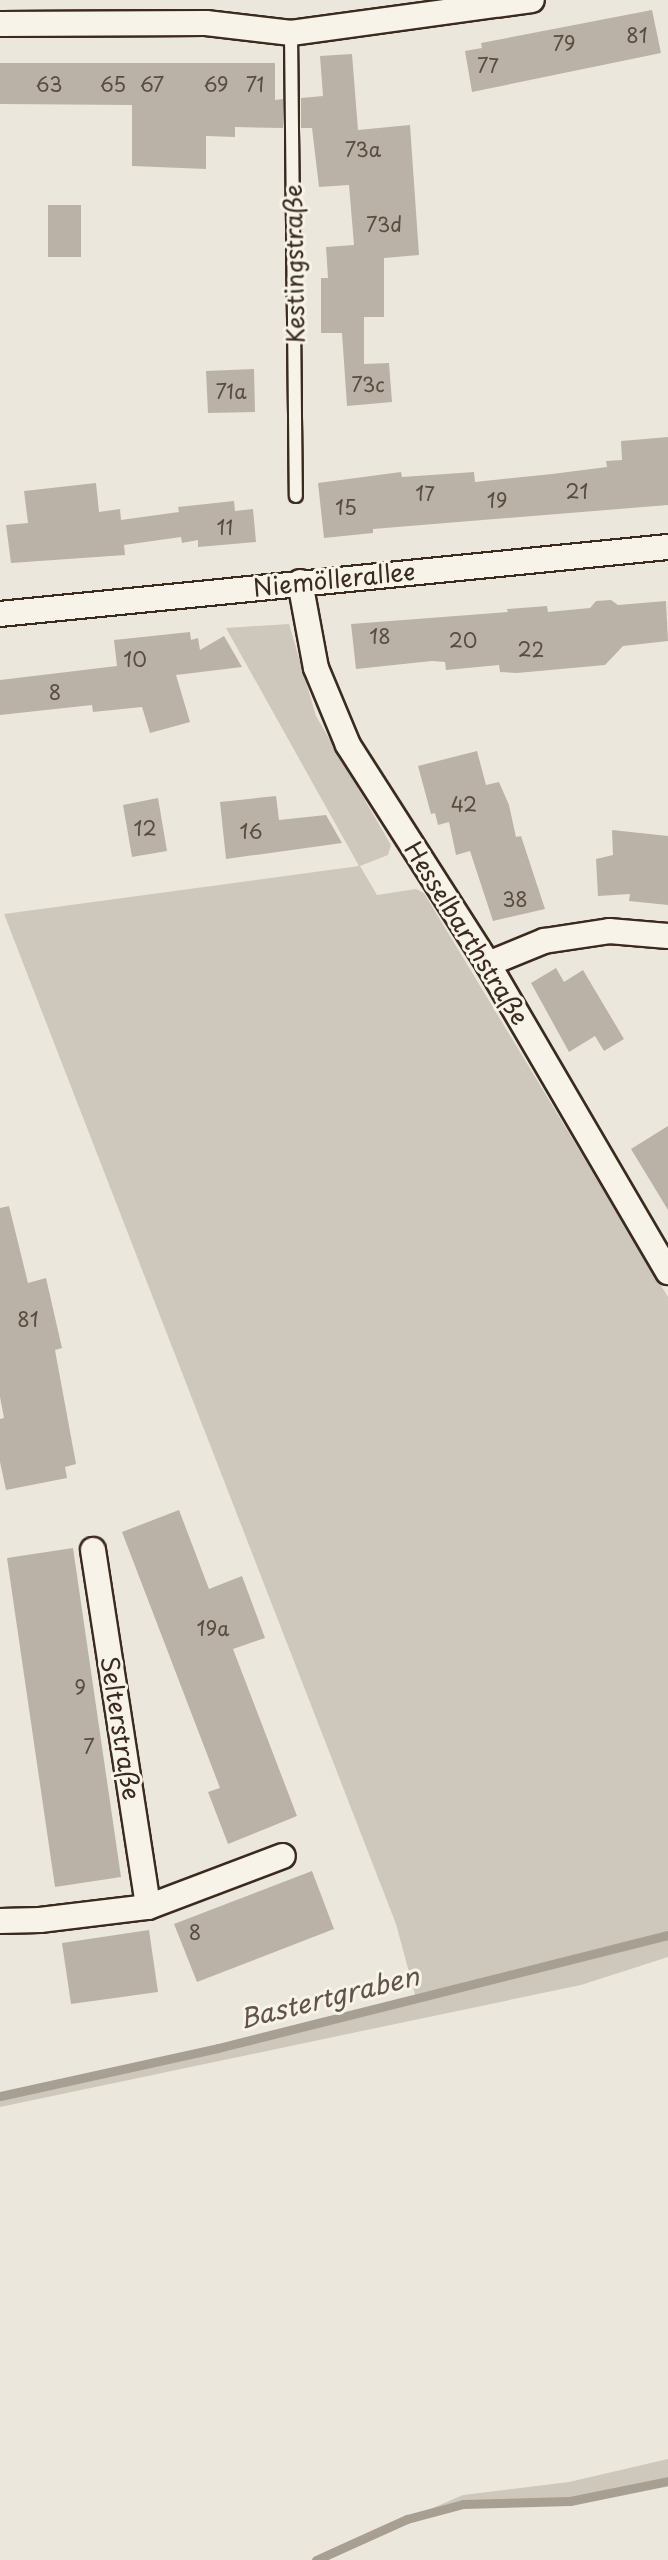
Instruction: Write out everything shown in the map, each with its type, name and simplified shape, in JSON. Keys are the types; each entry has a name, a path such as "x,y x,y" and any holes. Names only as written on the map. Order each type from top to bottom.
{"street":[{"path":"0,24 206,12 291,33 532,0"},
{"name":"Niemöllerallee","path":"0,614 668,547"},
{"name":"Hesselbarthstraße","path":"300,582 316,668 348,745 488,964 668,1272"},
{"path":"488,964 544,941 609,931 668,936"},
{"name":"Selterstraße","path":"93,1550 148,1907"},
{"path":"0,1921 40,1920 148,1907 283,1856"}],"lane":[{"name":"Kestingstraße","path":"291,33 296,496"}],"shaded area":[{"path":"289,624 316,716 391,845 388,855 360,866 377,895 416,889 424,893 668,1297 668,1957 581,1985 0,2107 0,2096 218,2048 416,1998 396,1924 4,914 359,866 226,628"},
{"path":"668,2459 668,2481 570,2501 463,2504 407,2519 463,2495 569,2482"}],"building":[{"path":"652,10 661,53 472,92 465,51 482,48 481,43"},
{"path":"352,54 358,130 410,125 419,255 384,258 384,317 364,317 364,364 389,363 392,402 347,406 342,333 321,333 321,278 328,278 326,247 354,245 349,185 319,187 312,128 301,128 301,98 323,96 320,56"},
{"path":"0,63 275,63 275,100 283,99 283,128 235,127 235,137 206,136 206,169 132,166 132,105 0,104"},
{"path":"48,205 81,205 81,257 48,257"},
{"path":"254,369 255,412 208,413 206,371"},
{"path":"668,437 668,505 373,529 373,533 324,538 318,483 401,472 402,477 474,472 475,482 607,467 606,461 622,460 621,441"},
{"path":"96,483 99,512 120,509 121,520 179,512 178,507 234,501 235,511 253,509 256,542 198,547 198,540 182,543 181,537 124,545 125,555 11,563 6,525 28,523 24,491"},
{"path":"611,600 618,605 666,601 668,641 623,646 605,665 517,673 500,672 499,665 446,670 445,662 432,661 356,669 351,624 508,612 507,609 547,606 548,612 590,608 596,601"},
{"path":"190,632 191,640 198,638 200,650 224,636 242,667 176,675 190,722 150,733 142,707 93,712 92,705 0,715 0,680 117,666 114,640"},
{"path":"477,751 486,785 499,782 509,805 516,837 521,836 545,909 493,921 470,851 456,855 449,822 438,825 435,813 431,814 418,766"},
{"path":"276,796 279,820 326,815 342,843 226,859 220,802"},
{"path":"158,798 167,851 132,857 123,805"},
{"path":"612,830 668,836 668,905 629,901 630,894 598,896 596,859 613,855"},
{"path":"556,968 564,982 583,970 624,1039 604,1051 595,1036 569,1052 531,983"},
{"path":"668,1126 668,1210 631,1149"},
{"path":"9,1206 28,1283 46,1278 62,1348 55,1350 76,1464 65,1467 67,1478 6,1490 0,1462 0,1419 4,1418 0,1397 0,1208"},
{"path":"179,1510 209,1589 242,1576 265,1638 233,1649 297,1816 228,1844 208,1792 220,1788 122,1532"},
{"path":"73,1548 121,1877 55,1887 7,1558"},
{"path":"312,1871 334,1929 197,1982 174,1924"},
{"path":"149,1930 158,1992 71,2004 62,1943"}],"waterway":[{"name":"Bastertgraben","path":"0,2096 218,2048 668,1935"},
{"path":"316,2560 407,2519 463,2504 570,2501 668,2481"}]}
